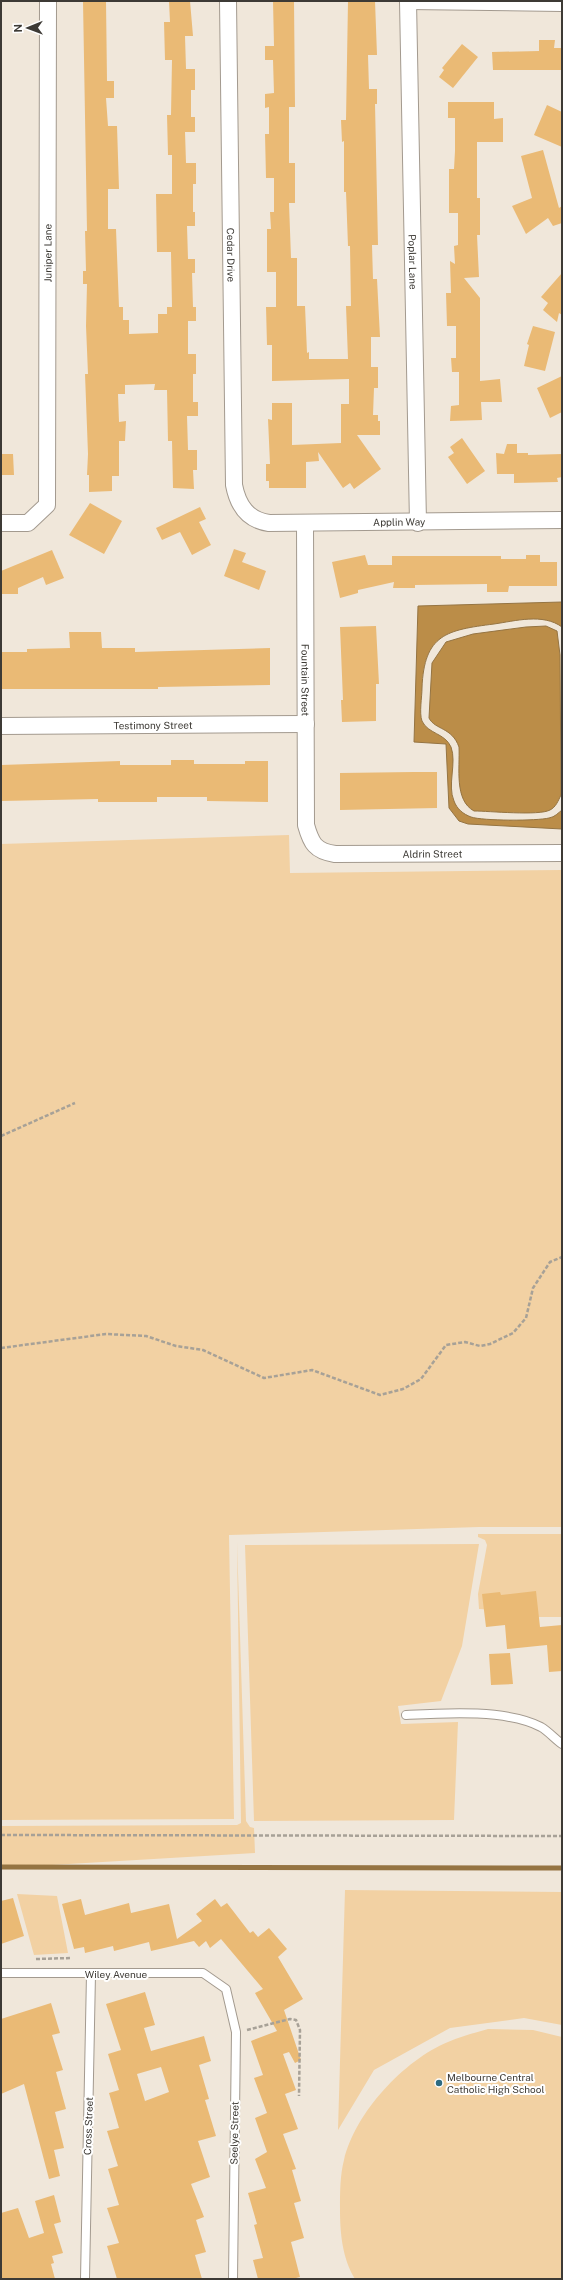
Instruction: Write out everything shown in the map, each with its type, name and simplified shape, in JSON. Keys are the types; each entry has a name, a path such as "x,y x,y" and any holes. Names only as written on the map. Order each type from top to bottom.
{"street":[{"name":"Juniper Lane","path":"1,522 28,523 47,505 48,1"},
{"name":"Cedar Drive","path":"228,1 234,483 236,496 242,508"},
{"path":"408,1 562,3"},
{"name":"Poplar Lane","path":"408,1 418,523"},
{"name":"Applin Way","path":"242,508 250,516 260,522 418,523 562,520"},
{"name":"Fountain Street","path":"305,523 306,825 309,837"},
{"name":"Testimony Street","path":"1,726 306,724"},
{"name":"Aldrin Street","path":"309,837 322,852 335,854 562,853"}],"lane":[{"path":"406,1715 445,1713 501,1715 541,1727 562,1744"},
{"name":"Wiley Avenue","path":"1,1973 203,1973 226,1989"},
{"name":"Cross Street","path":"85,2279 91,1974"},
{"name":"Seelye Street","path":"226,1989 236,2032 232,2279"}],"path":[{"path":"1,1136 75,1103"},
{"path":"1,1348 106,1334 146,1336 176,1346 203,1350 264,1378 312,1370 380,1395 403,1389 421,1379 446,1345 465,1342 480,1346 490,1344 513,1333 526,1318 533,1288 550,1262 562,1257"},
{"path":"1,1835 562,1836"},
{"path":"36,1959 71,1958"},
{"path":"246,2030 290,2019 296,2020 300,2030 299,2096"}],"shaded area":[{"path":"562,602 562,627 546,620 529,619 463,629 441,638 433,646 427,656 424,670 421,718 428,729 445,739 451,747 453,760 451,788 455,804 459,809 471,817 510,820 549,818 555,816 562,810 562,829 468,824 459,821 449,808 446,744 414,742 418,606"},
{"path":"546,626 557,631 560,655 561,795 554,807 544,812 525,813 474,811 463,799 459,783 459,747 448,732 435,725 429,718 432,663 446,642 473,634"},
{"path":"289,835 290,873 562,870 562,1527 479,1527 229,1535 234,1819 1,1820 1,844"},
{"path":"478,1534 562,1534 562,1617 497,1617 497,1610 479,1609 478,1594 487,1545 485,1540 478,1537"},
{"path":"237,1542 246,1821 250,1827 254,1828 255,1853 1,1868 1,1826 237,1825 241,1823"},
{"path":"479,1544 462,1646 441,1701 398,1706 401,1724 458,1722 454,1820 254,1821 245,1545"},
{"path":"345,1890 561,1892 562,2025 524,2018 450,2028 374,2070 338,2130"},
{"path":"17,1894 57,1896 68,1953 34,1955"},
{"path":"488,2029 533,2030 562,2037 562,2279 355,2279 347,2262 341,2236 340,2190 344,2160 350,2142 359,2124 370,2107 384,2090 415,2061 431,2050 448,2042"}],"building":[{"path":"83,1 106,1 107,81 114,81 114,98 106,98 108,126 117,126 119,189 108,189 108,229 116,229 119,307 123,307 123,320 129,320 129,334 158,333 158,314 167,314 167,307 172,307 171,252 157,252 156,194 172,194 172,155 168,155 167,115 171,115 172,60 165,60 164,22 170,22 169,1 190,1 193,36 185,36 186,69 195,69 195,90 191,90 191,117 195,117 195,132 185,132 186,163 196,163 196,184 193,184 193,212 195,212 195,226 187,226 188,259 195,259 195,273 192,273 193,307 196,307 196,321 188,321 188,354 196,354 196,374 193,374 193,402 198,402 198,416 187,416 188,450 197,450 197,470 193,470 194,489 173,488 172,441 168,441 167,390 154,390 155,384 125,385 125,394 118,394 119,422 126,421 125,441 119,441 119,476 112,476 112,491 89,492 89,475 87,475 88,454 85,374 88,374 86,326 87,284 83,284 83,271 86,271 85,231 87,231"},
{"path":"273,1 294,1 295,107 289,107 289,163 295,163 295,203 289,203 291,258 297,258 297,306 305,306 307,353 309,352 309,359 348,359 346,306 351,306 350,246 348,246 346,192 344,192 344,141 342,142 341,120 346,120 348,1 375,1 377,55 368,55 369,89 377,89 377,104 375,104 378,245 372,245 373,279 377,279 380,337 371,337 371,367 378,367 378,388 374,388 373,415 378,415 378,421 380,421 380,435 357,435 381,469 354,489 350,483 343,488 318,452 319,461 306,462 306,488 269,488 269,481 266,481 266,464 270,464 268,419 272,420 272,403 292,403 292,445 341,443 341,404 349,404 349,379 272,381 272,345 267,345 266,307 276,307 276,272 267,272 267,229 271,229 270,212 274,212 274,178 266,178 265,134 269,134 269,107 265,108 265,94 274,93 273,60 265,60 265,46 274,46"},
{"path":"539,40 555,40 554,48 562,48 562,70 493,70 492,52 539,51"},
{"path":"462,44 478,57 453,88 439,77 444,70 442,68"},
{"path":"448,102 494,102 494,119 503,118 503,142 477,142 477,198 480,198 480,235 477,235 479,277 464,278 480,298 480,381 500,379 502,402 481,402 482,420 450,421 451,406 459,405 459,372 452,372 451,358 456,358 456,326 447,326 446,293 451,293 450,261 455,264 454,246 458,245 458,213 449,213 449,169 454,169 455,118 448,118"},
{"path":"547,105 562,112 562,147 534,135"},
{"path":"543,150 559,208 562,206 562,223 553,226 548,218 526,234 512,206 532,198 521,156"},
{"path":"562,273 562,315 559,313 557,322 543,310 548,303 541,297"},
{"path":"533,326 555,332 545,371 524,366 529,345 527,344"},
{"path":"562,376 562,412 550,418 537,388"},
{"path":"462,438 485,471 467,484 448,457 454,453 450,447"},
{"path":"507,444 517,444 517,453 528,453 528,455 562,454 562,477 557,478 558,482 514,483 514,474 497,474 496,453 504,454"},
{"path":"1,454 13,454 14,475 1,475"},
{"path":"90,503 122,521 104,554 69,535"},
{"path":"200,507 206,519 199,522 211,545 192,555 180,532 162,540 156,528"},
{"path":"234,549 246,553 242,562 266,571 259,590 224,576"},
{"path":"52,550 64,578 46,585 43,577 18,588 18,594 1,594 1,571"},
{"path":"365,555 368,565 392,565 392,556 501,556 501,559 526,559 526,555 540,555 540,562 557,562 557,586 509,586 508,592 487,592 487,584 415,585 415,588 393,588 394,582 358,590 358,593 340,598 332,562"},
{"path":"376,626 379,684 376,684 376,721 342,722 341,700 343,700 340,627"},
{"path":"69,632 101,632 102,648 135,648 135,652 270,648 270,685 158,687 158,689 1,689 1,652 27,652 27,649 70,648"},
{"path":"171,760 194,760 194,764 245,764 245,761 268,761 268,802 207,801 207,797 157,797 157,802 98,802 98,799 1,801 1,765 120,761 120,765 171,765"},
{"path":"437,772 437,808 340,810 340,773"},
{"path":"536,1591 540,1627 562,1625 562,1671 549,1672 547,1645 507,1649 505,1625 486,1627 482,1594 500,1592 501,1595"},
{"path":"510,1653 513,1684 491,1685 489,1654"},
{"path":"13,1898 24,1936 1,1944 1,1901"},
{"path":"81,1899 85,1915 129,1903 131,1913 169,1904 177,1939 202,1921 196,1914 215,1899 221,1907 227,1903 250,1933 253,1931 258,1937 269,1928 287,1949 278,1957 303,1999 284,2010 301,2060 295,2063 289,2052 283,2054 296,2090 285,2094 298,2129 283,2134 296,2169 292,2170 301,2201 294,2203 304,2238 291,2242 300,2277 292,2279 258,2279 253,2260 263,2258 254,2225 257,2224 248,2193 266,2188 255,2159 267,2152 255,2118 267,2113 254,2078 263,2075 251,2041 277,2031 255,1993 263,1989 221,1939 210,1948 206,1941 199,1947 194,1941 151,1951 149,1942 114,1951 113,1946 85,1953 84,1947 74,1949 62,1904"},
{"path":"145,1992 155,2025 144,2028 151,2051 204,2036 211,2061 199,2065 209,2099 205,2100 216,2136 198,2141 210,2177 191,2184 204,2217 196,2220 206,2252 195,2255 202,2279 117,2279 107,2246 119,2243 107,2208 119,2205 108,2169 118,2166 107,2131 119,2128 109,2093 119,2090 108,2054 121,2050 106,2004","holes":["161,2067 169,2092 145,2101 137,2074"]},
{"path":"51,2003 60,2033 52,2035 63,2070 56,2072 66,2109 55,2112 64,2148 54,2150 60,2176 49,2179 24,2084 1,2094 1,2019"},
{"path":"54,2195 61,2222 54,2224 63,2253 52,2256 54,2263 51,2264 55,2279 1,2279 1,2213 18,2208 29,2238 44,2233 35,2201"}],"waterway":[{"path":"1,1867 562,1868"}],"place":[{"name":"Melbourne Central Catholic High School","path":"439,2083"}]}
